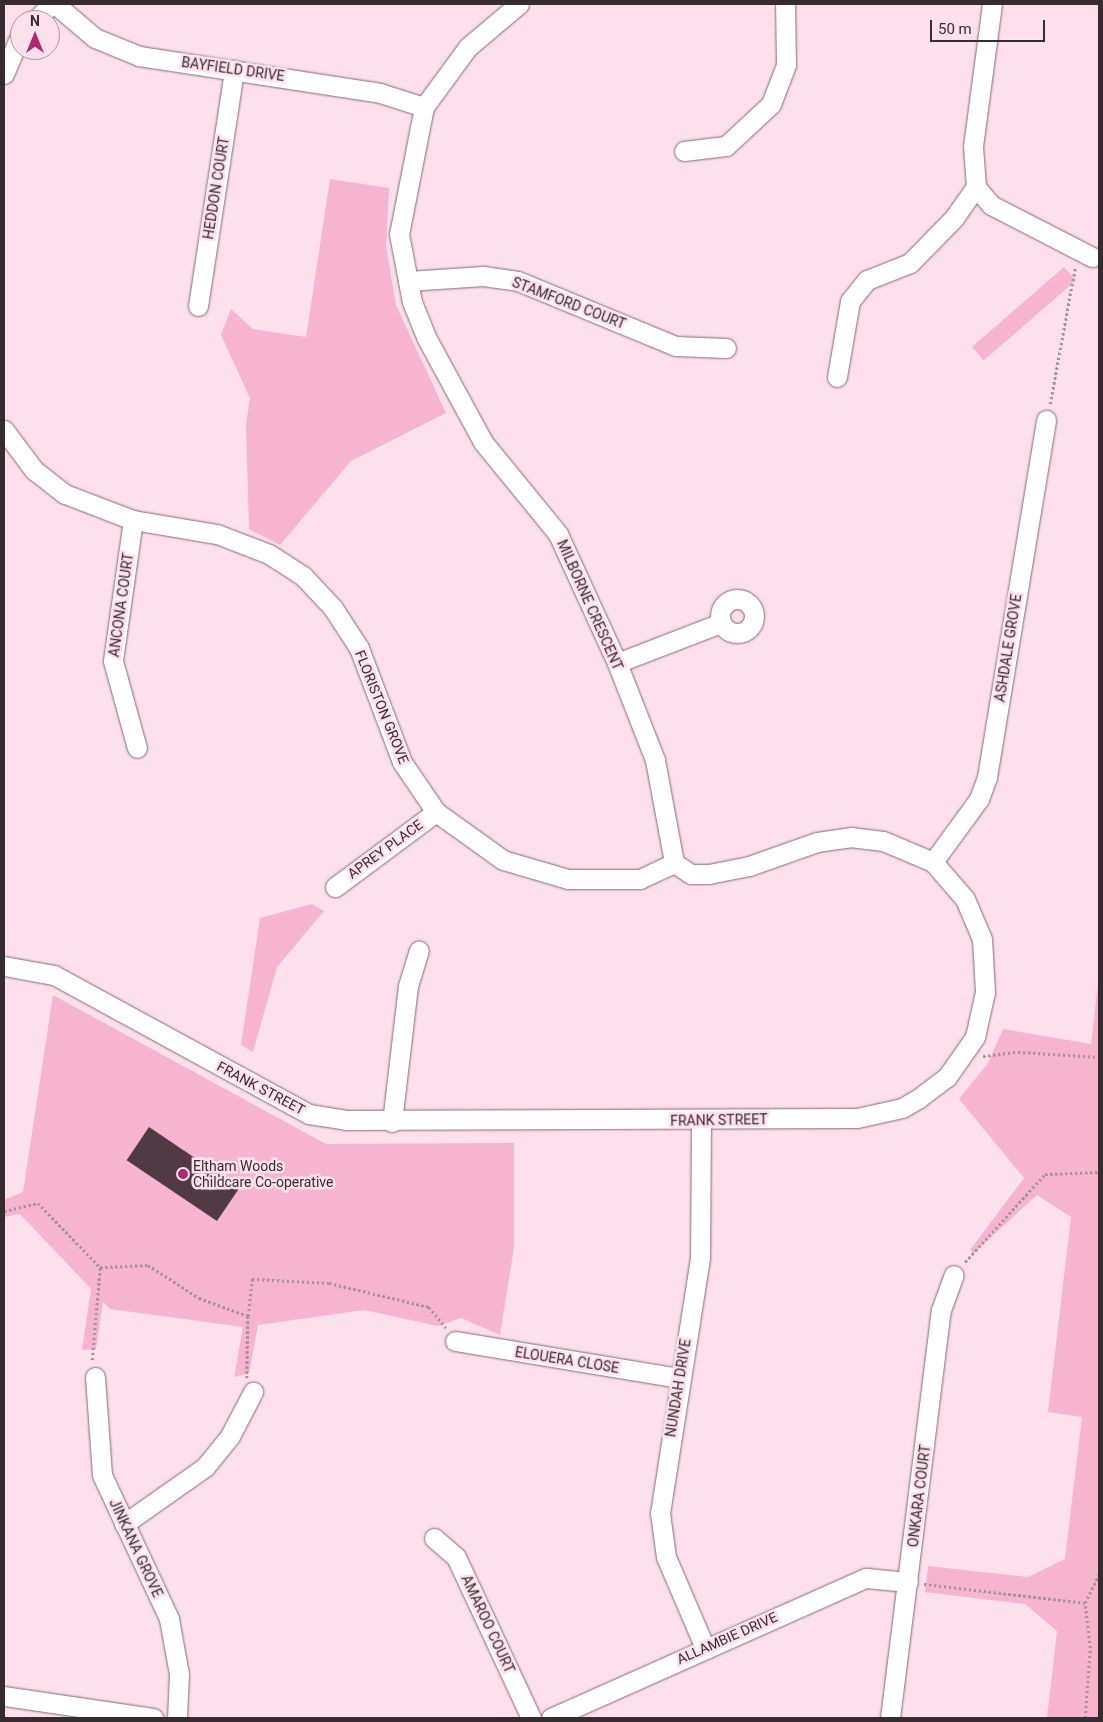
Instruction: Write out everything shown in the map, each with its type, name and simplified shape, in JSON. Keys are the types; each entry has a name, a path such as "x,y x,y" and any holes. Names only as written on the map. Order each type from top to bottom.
{"street":[{"name":"BAYFIELD DRIVE","path":"53,4 95,38 139,56 380,93 424,107"},
{"name":"MILBORNE CRESCENT","path":"519,4 468,47 424,107 400,234 408,281 426,337 449,380 483,442 558,534 617,663 655,760 674,863"},
{"path":"684,151 726,146 771,104 786,66 785,4"},
{"path":"992,4 973,146 976,187 991,205 1087,255"},
{"path":"4,74 10,60"},
{"name":"HEDDON COURT","path":"198,306 234,70"},
{"path":"837,377 850,301 867,280 910,263 954,218 976,187"},
{"name":"STAMFORD COURT","path":"408,281 483,276 518,281 676,346 726,348"},
{"name":"ASHDALE GROVE","path":"933,862 979,799 987,777 1046,420"},
{"name":"FLORISTON GROVE","path":"4,430 34,470 65,494 133,520 216,534 269,554 303,576 333,608 359,648 402,762 436,812 503,860 568,879 640,879 674,863"},
{"name":"ANCONA COURT","path":"133,520 113,661 136,748"},
{"path":"617,663 718,624"},
{"name":"APREY PLACE","path":"335,887 436,812"},
{"name":"FRANK STREET","path":"4,966 54,976 309,1114 392,1122 701,1120 879,1114 919,1098 947,1077 975,1037 985,992 982,940 965,899 933,862 883,841 852,837 817,842 750,866 709,874 691,874 674,863"},
{"path":"392,1122 408,986 418,952"},
{"name":"NUNDAH DRIVE","path":"701,1120 700,1258 678,1378 660,1513 666,1557 705,1648"},
{"name":"ONKARA COURT","path":"890,1718 941,1310 954,1275"},
{"name":"ELOUERA CLOSE","path":"456,1341 678,1378"},
{"name":"JINKANA GROVE","path":"95,1377 102,1475 169,1619 179,1674 177,1718"},
{"path":"124,1524 204,1467 230,1436 253,1392"},
{"name":"AMAROO COURT","path":"434,1538 456,1557 531,1718"},
{"name":"ALLAMBIE DRIVE","path":"551,1718 866,1578 908,1582"},
{"path":"4,1696 58,1712 153,1718"}],"path":[{"path":"1055,385 1071,277 1087,255"},
{"path":"959,1060 1018,1052 1099,1057"},
{"path":"954,1275 1045,1174 1099,1172"},
{"path":"4,1211 38,1203 100,1267 148,1265 199,1298 248,1316"},
{"path":"95,1377 90,1353 100,1267"},
{"path":"253,1392 244,1371 252,1279 329,1283 430,1307 456,1341"},
{"path":"1085,1718 1090,1648 1085,1603 1099,1574"},
{"path":"908,1582 1085,1603"}],"shaded area":[{"path":"330,179 389,188 386,246 396,305 446,413 351,461 280,545 249,529 246,424 250,398 221,335 231,309 253,329 306,337"},
{"path":"1064,267 1076,281 984,361 972,347"},
{"path":"312,904 324,911 277,967 253,1052 241,1045 260,918"},
{"path":"1099,975 1099,1718 1047,1718 1057,1631 1025,1604 925,1592 928,1566 1028,1577 1065,1559 1082,1417 1048,1412 1071,1217 1037,1195 974,1253 970,1250 1024,1178 959,1099 988,1063 1003,1029 1091,1044"},
{"path":"53,995 326,1144 514,1143 514,1247 500,1335 461,1318 438,1326 364,1310 258,1325 249,1373 234,1377 243,1327 110,1309 103,1302 96,1349 82,1350 91,1289 20,1214 4,1217 4,1200 23,1192"}],"building":[{"name":"Eltham Woods Childcare Co-operative","path":"149,1127 239,1188 217,1221 127,1160"}],"place":[{"name":"Eltham Woods Childcare Co-operative","path":"183,1174"}]}
